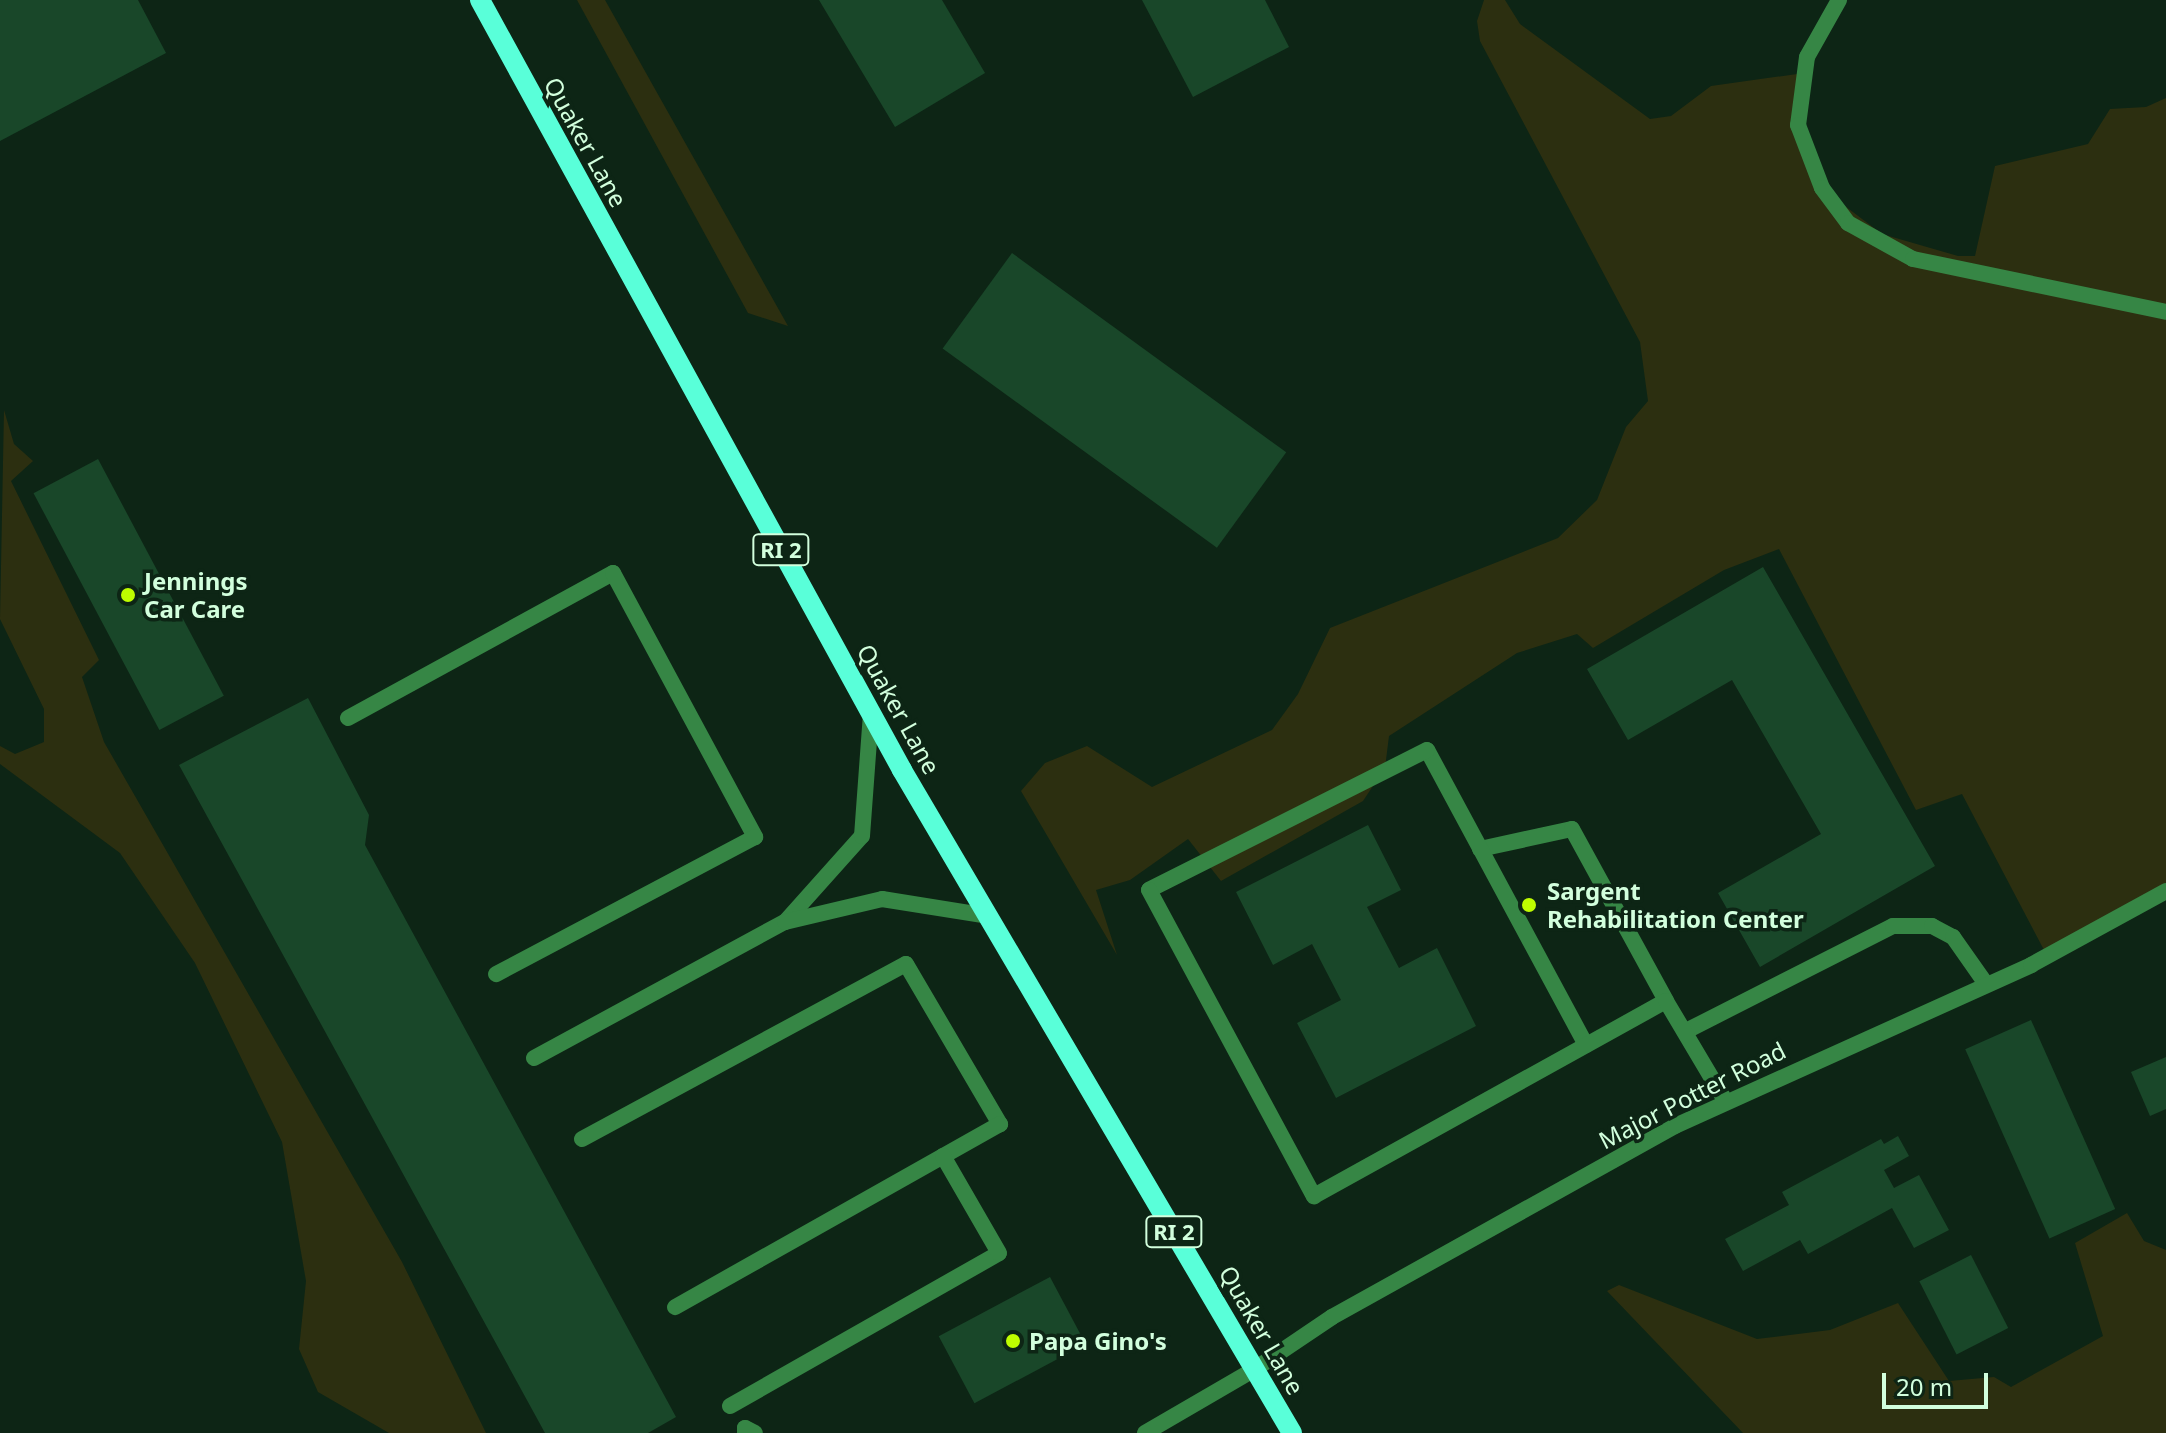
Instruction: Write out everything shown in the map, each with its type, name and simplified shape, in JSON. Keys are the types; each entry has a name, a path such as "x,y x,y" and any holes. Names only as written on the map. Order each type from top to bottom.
{"main road":[{"name":"Quaker Lane","path":"480,0 871,713 1292,1433"}],"street":[{"path":"1839,0 1807,57 1798,125 1822,188 1848,223 1913,259 2166,312"},
{"path":"348,718 613,573 755,837 496,974"},
{"path":"785,922 862,836 871,713"},
{"path":"1586,1045 1427,750 1149,890 1314,1196 1666,1001"},
{"path":"1480,849 1572,829 1666,1001 1688,1030 1726,1102"},
{"name":"Major Potter Road","path":"1145,1433 1255,1369 1332,1317 1726,1102 1986,984 2166,891"},
{"path":"534,1058 785,922 882,899 988,916"},
{"path":"1688,1030 1893,926 1932,926 1953,937 1986,984"},
{"path":"582,1139 906,964 1000,1124 675,1307"},
{"path":"730,1406 999,1253 943,1156"},
{"path":"745,1433 755,1433"}],"green space":[{"path":"577,0 605,0 788,326 748,313"},
{"path":"1484,0 1505,0 1520,24 1650,119 1671,116 1711,86 1804,73 1806,137 1833,197 1882,234 1958,256 1975,256 1995,166 2088,144 2110,109 2146,107 2166,98 2166,888 2044,950 1962,794 1916,810 1779,549 1724,570 1593,648 1577,634 1517,653 1389,736 1385,768 1363,801 1221,881 1188,839 1130,880 1096,890 1117,955 1021,791 1045,763 1087,746 1152,787 1272,730 1298,694 1330,628 1558,538 1597,500 1626,427 1648,401 1640,342 1480,41 1477,21"},
{"path":"4,410 14,444 33,461 11,481 99,660 82,677 104,742 402,1262 486,1433 389,1433 318,1392 299,1349 306,1281 282,1142 195,963 120,853 0,764 0,746 15,754 44,742 44,709 0,619"},
{"path":"2127,1213 2144,1241 2166,1250 2166,1433 1743,1433 1607,1291 1619,1285 1757,1339 1830,1330 1898,1303 1949,1381 1994,1377 2011,1387 2103,1336 2075,1243"}],"building":[{"path":"0,0 138,0 166,53 0,141"},
{"path":"819,0 942,0 985,73 895,127"},
{"path":"1142,0 1265,0 1289,47 1193,97"},
{"path":"1012,253 1286,452 1217,548 943,348"},
{"name":"Jennings Car Care","path":"98,459 224,696 159,730 34,493"},
{"path":"1763,567 1935,866 1760,967 1718,893 1821,834 1732,680 1628,740 1587,669"},
{"path":"308,698 369,815 365,845 676,1417 648,1433 545,1433 179,765"},
{"path":"1368,825 1401,890 1367,907 1399,968 1437,948 1476,1026 1336,1098 1297,1023 1341,1000 1312,944 1273,965 1236,892"},
{"path":"2031,1020 2115,1209 2049,1238 1965,1049"},
{"path":"2166,1057 2166,1109 2150,1116 2131,1072"},
{"path":"1898,1136 1909,1156 1884,1170 1894,1188 1919,1175 1949,1230 1914,1248 1892,1208 1808,1254 1800,1240 1743,1271 1725,1239 1789,1205 1782,1192 1881,1139 1884,1144"},
{"path":"1971,1255 2008,1328 1957,1354 1919,1281"},
{"name":"Papa Gino's","path":"1050,1277 1086,1344 974,1403 939,1336"}],"place":[{"name":"Jennings Car Care","path":"128,595"},
{"name":"Sargent Rehabilitation Center","path":"1529,905"},
{"name":"Papa Gino's","path":"1013,1341"}]}
